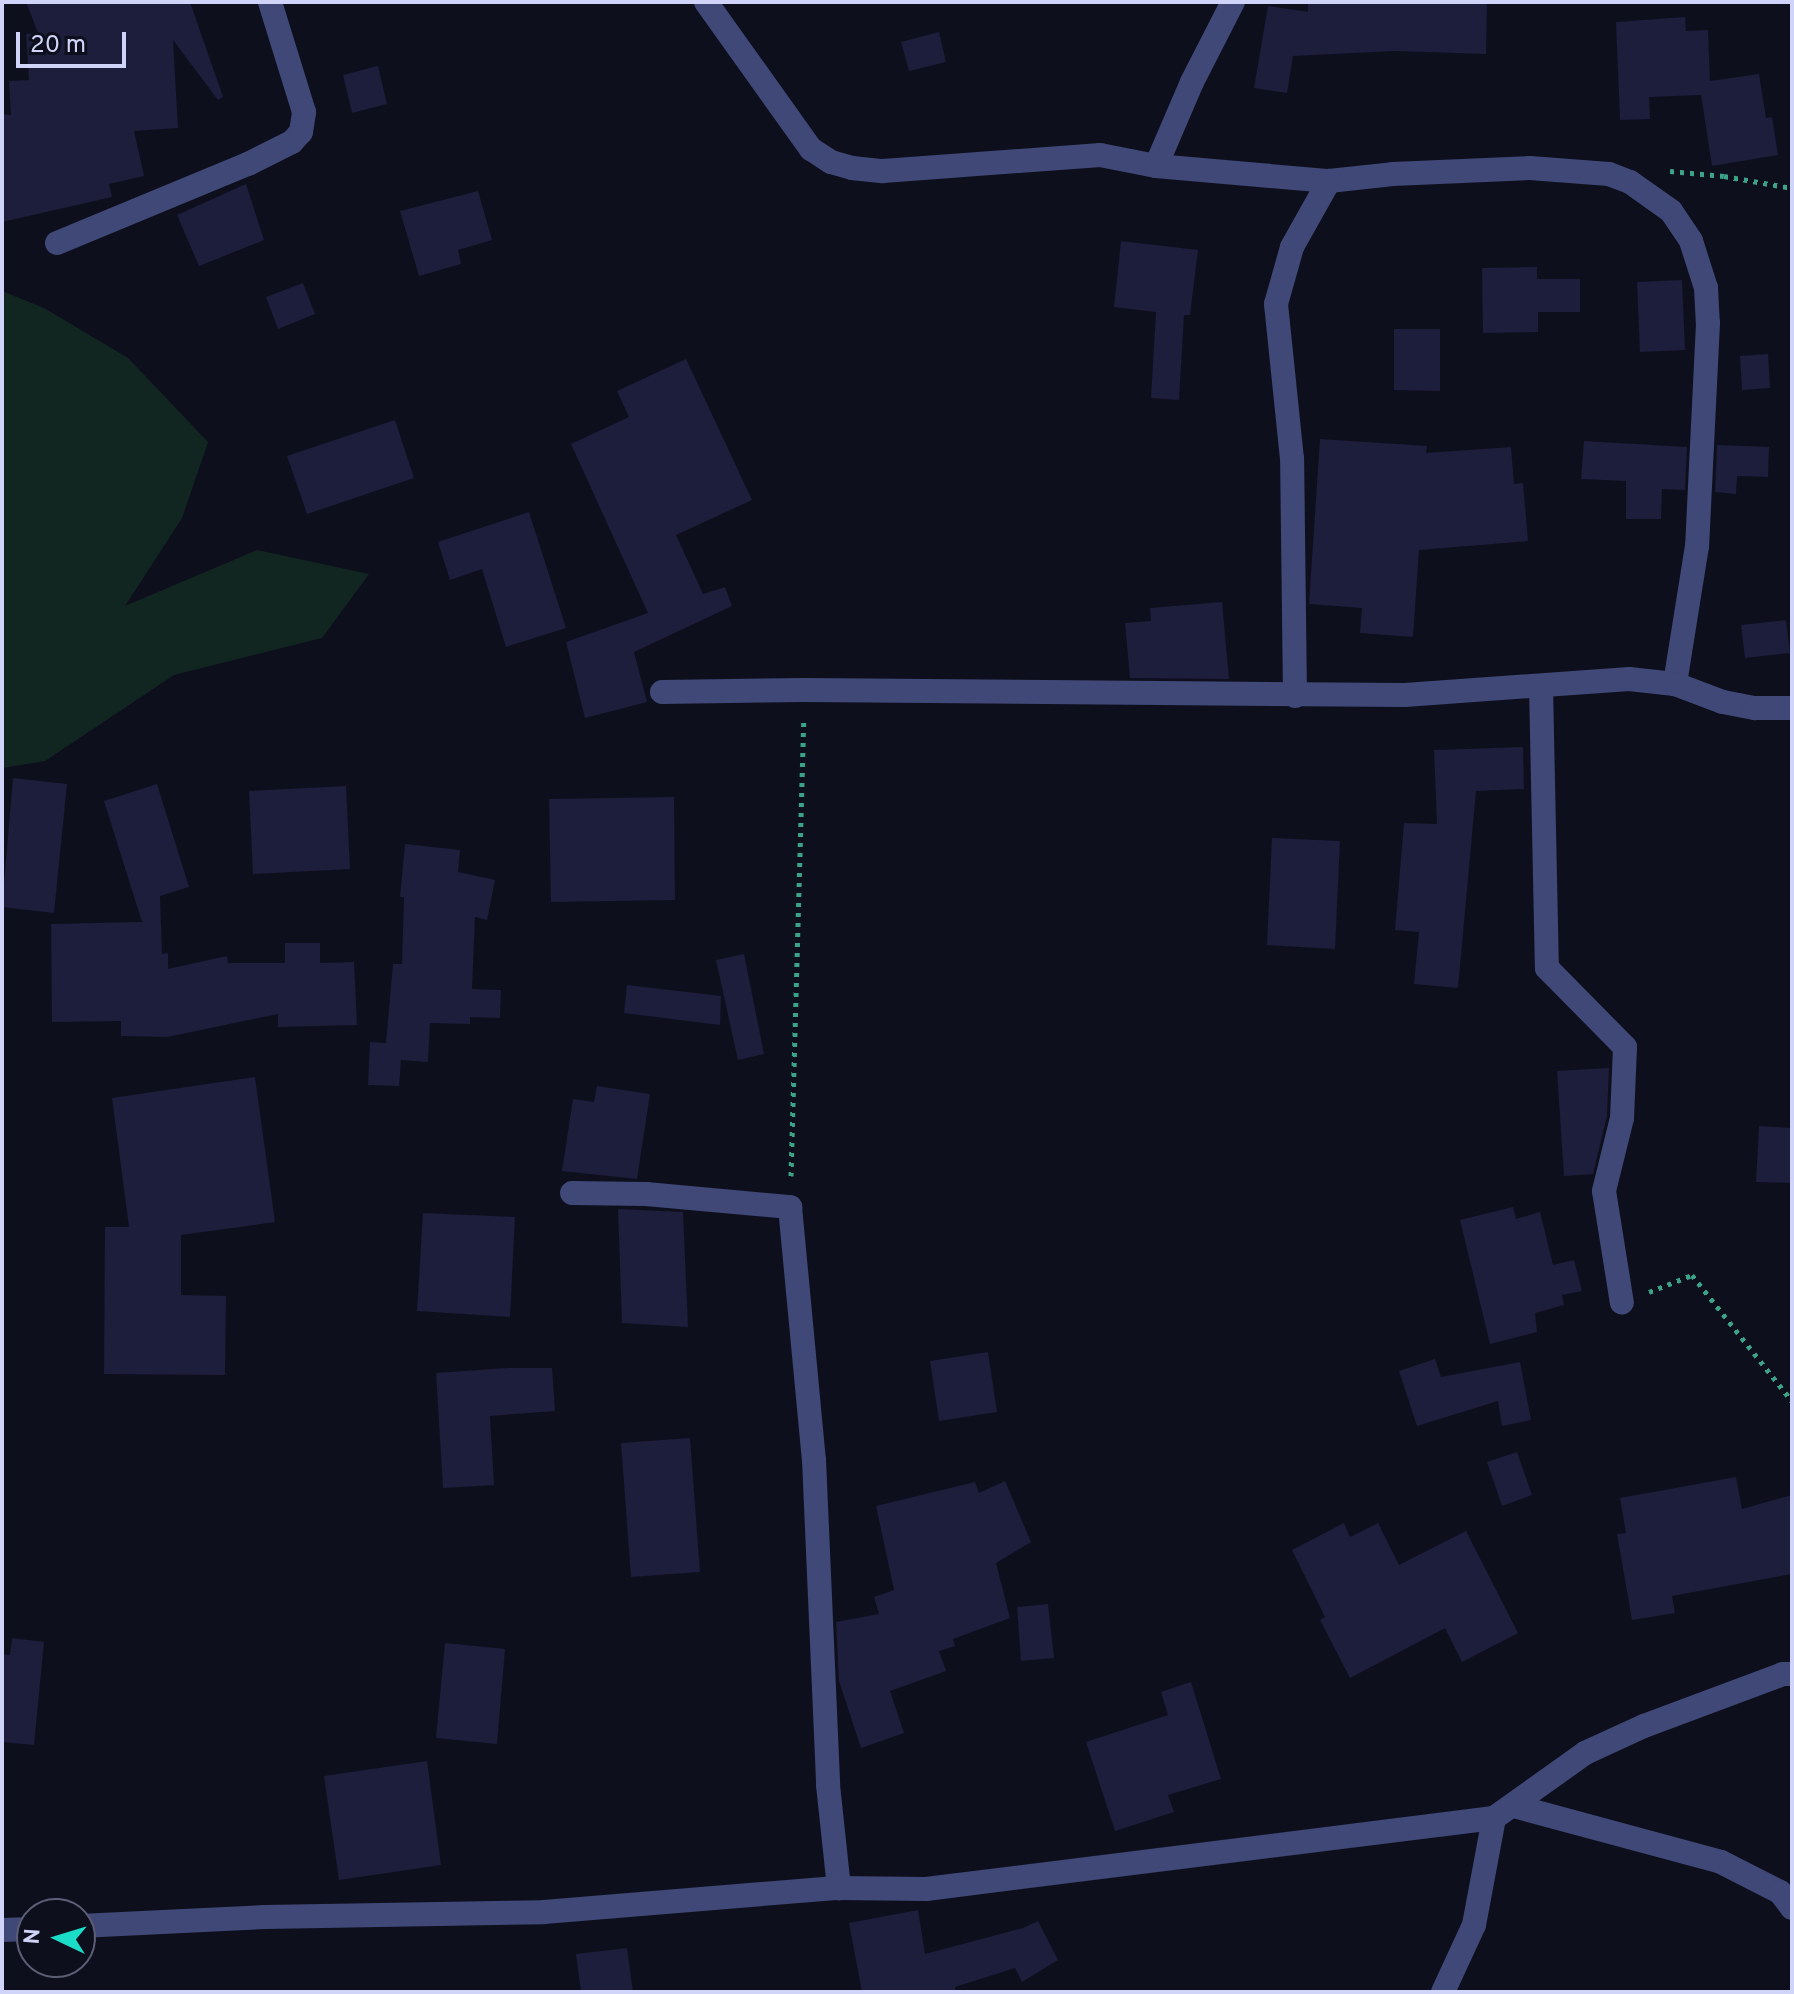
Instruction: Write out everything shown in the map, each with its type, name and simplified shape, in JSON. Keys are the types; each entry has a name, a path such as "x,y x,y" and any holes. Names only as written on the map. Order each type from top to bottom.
{"street":[{"path":"57,243 248,164 292,142 301,132 304,112 270,2"},
{"path":"706,2 796,130 811,149 831,162 883,171 1100,155 1156,166 1329,181 1468,169 1598,173 1630,182 1671,211 1691,241 1706,288 1708,323 1697,546 1675,684"},
{"path":"1156,166 1192,82 1233,2"},
{"path":"1295,696 1292,459 1276,304 1292,247 1329,181"},
{"path":"662,692 805,690 1405,695 1629,679 1675,684 1723,702 1755,708 1792,708"},
{"path":"1541,686 1547,968 1625,1047 1622,1118 1604,1191 1622,1303"},
{"path":"572,1193 646,1194 790,1207 814,1460 827,1769 839,1888"},
{"path":"1445,1991 1474,1925 1504,1812 1585,1753 1644,1726 1783,1674 1792,1674"},
{"path":"96,1925 265,1917 544,1912 839,1888 926,1889 1504,1812 1721,1862 1780,1892 1792,1908"}],"path":[{"path":"1663,172 1724,176 1792,188"},
{"path":"790,1207 805,690"},
{"path":"1622,1303 1692,1275 1792,1401"}],"green space":[{"path":"2,291 44,308 128,358 208,442 182,518 125,606 257,550 369,574 322,638 174,675 45,761 2,768"}],"building":[{"path":"26,2 190,2 223,97 218,100 173,40 178,128 134,131 144,176 109,184 112,197 2,222 2,114 11,115 9,81 29,80 26,34 38,33"},
{"path":"1308,2 1487,2 1486,54 1394,51 1293,56 1287,93 1254,88 1268,6 1308,12"},
{"path":"1685,17 1686,31 1708,30 1710,81 1759,74 1766,118 1772,117 1778,155 1712,166 1701,95 1649,97 1650,119 1620,120 1616,22"},
{"path":"939,32 946,62 909,71 901,42"},
{"path":"378,66 387,104 352,113 343,75"},
{"path":"246,184 264,240 199,266 177,215"},
{"path":"478,191 492,240 458,250 461,264 419,276 400,211"},
{"path":"1121,241 1198,250 1190,315 1184,315 1179,400 1151,398 1156,312 1114,307"},
{"path":"1537,267 1537,279 1580,279 1580,312 1538,312 1538,332 1483,333 1482,268"},
{"path":"1682,280 1685,350 1640,352 1637,282"},
{"path":"303,283 315,314 278,329 266,297"},
{"path":"1394,329 1440,329 1440,391 1394,390"},
{"path":"1768,354 1770,388 1742,390 1740,356"},
{"path":"686,359 752,500 676,535 703,594 725,587 732,606 634,652 647,702 585,718 566,642 648,613 571,444 629,417 617,391"},
{"path":"395,420 414,478 307,514 287,456"},
{"path":"1320,439 1427,446 1426,453 1511,447 1514,484 1523,483 1528,541 1419,550 1413,637 1360,633 1362,608 1309,604"},
{"path":"1584,441 1687,447 1685,490 1662,489 1661,519 1626,519 1626,481 1581,479"},
{"path":"1717,445 1769,447 1768,477 1737,476 1736,494 1715,492"},
{"path":"529,512 566,628 506,647 482,569 450,580 438,542"},
{"path":"1222,602 1229,679 1130,678 1125,623 1151,621 1150,608"},
{"path":"1786,620 1790,653 1745,658 1741,625"},
{"path":"1523,747 1524,789 1476,791 1458,988 1414,984 1419,932 1395,930 1404,823 1437,824 1434,750"},
{"path":"13,778 67,784 54,913 2,907"},
{"path":"157,784 189,887 160,896 162,954 168,953 168,969 227,956 228,963 285,963 285,943 320,943 320,963 354,962 357,1025 278,1027 278,1014 167,1037 121,1036 121,1021 52,1022 51,924 142,922 104,801"},
{"path":"346,786 350,869 253,874 249,791"},
{"path":"674,797 675,900 551,902 549,799"},
{"path":"1272,838 1340,841 1335,949 1267,945"},
{"path":"405,844 460,850 458,872 495,880 487,920 475,917 472,989 501,990 500,1018 470,1017 470,1024 430,1023 428,1062 401,1060 399,1086 368,1085 370,1042 386,1043 393,964 402,964 404,897 400,897"},
{"path":"744,954 764,1054 738,1060 716,960"},
{"path":"627,985 721,996 720,1025 624,1013"},
{"path":"1609,1068 1607,1116 1593,1174 1564,1176 1557,1071"},
{"path":"255,1077 275,1222 181,1235 181,1295 226,1296 225,1375 104,1374 105,1227 129,1227 112,1098"},
{"path":"597,1086 650,1094 637,1179 562,1171 573,1099 594,1102"},
{"path":"1759,1126 1792,1128 1792,1183 1756,1182"},
{"path":"1513,1207 1516,1219 1540,1212 1553,1265 1574,1260 1582,1291 1562,1295 1564,1305 1535,1313 1537,1332 1490,1344 1460,1220"},
{"path":"618,1209 683,1212 688,1327 622,1323"},
{"path":"423,1213 515,1217 510,1317 417,1311"},
{"path":"988,1352 997,1412 939,1421 930,1361"},
{"path":"1435,1359 1441,1377 1520,1362 1531,1420 1502,1426 1498,1401 1417,1426 1399,1371"},
{"path":"552,1368 555,1411 490,1416 494,1485 443,1488 436,1373"},
{"path":"690,1438 700,1572 631,1577 621,1443"},
{"path":"1517,1452 1532,1495 1502,1506 1487,1462"},
{"path":"1736,1477 1742,1509 1792,1495 1792,1574 1672,1596 1675,1613 1632,1620 1617,1534 1626,1533 1620,1498"},
{"path":"1005,1481 1031,1542 996,1563 1010,1618 953,1639 955,1646 939,1651 946,1671 890,1691 904,1733 861,1748 839,1681 836,1622 879,1614 874,1597 894,1590 876,1506 975,1482 979,1493"},
{"path":"1344,1523 1350,1537 1378,1523 1399,1565 1466,1531 1518,1633 1462,1662 1445,1628 1350,1678 1320,1620 1325,1617 1292,1550"},
{"path":"1048,1604 1054,1658 1021,1661 1017,1607"},
{"path":"12,1638 44,1642 34,1745 2,1742 2,1654 10,1655"},
{"path":"445,1643 505,1649 497,1744 436,1738"},
{"path":"1191,1682 1221,1779 1168,1795 1174,1812 1115,1831 1086,1742 1168,1715 1161,1692"},
{"path":"427,1761 441,1865 339,1880 324,1776"},
{"path":"918,1910 925,1954 1023,1928 1038,1921 1058,1960 1022,1982 1015,1968 955,1987 956,1992 862,1992 849,1923"},
{"path":"627,1948 633,1992 581,1992 576,1954"}]}
